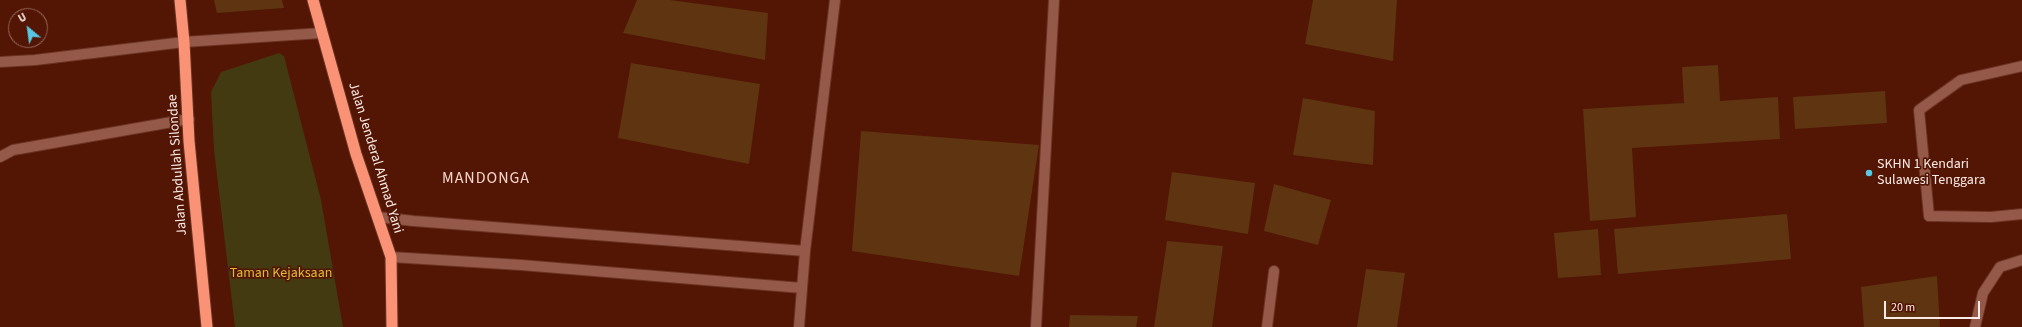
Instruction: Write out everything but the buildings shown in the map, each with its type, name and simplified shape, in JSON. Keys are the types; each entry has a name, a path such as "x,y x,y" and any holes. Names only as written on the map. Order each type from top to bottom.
{"highway":[{"name":"Jalan Abdullah Silondae","path":"180,0 188,119 207,327"},
{"name":"Jalan Jenderal Ahmad Yani","path":"313,0 356,154 391,257 392,327"}],"street":[{"path":"799,327 805,251 835,0"},
{"path":"1036,327 1054,0"},
{"path":"0,62 35,60 184,42 322,33"},
{"path":"2022,66 1961,80 1920,110 1929,216 1991,216 2022,214"},
{"path":"0,157 13,150 188,119"},
{"path":"378,217 805,251"},
{"path":"391,257 521,265 802,288"},
{"path":"1975,327 1983,293 2000,267 2022,260"},
{"path":"1268,327 1274,271"}],"green space":[{"name":"Taman Kejaksaan","path":"279,53 284,56 321,200 343,327 235,327 214,150 211,92 221,72"}],"place":[{"name":"SKHN 1 Kendari Sulawesi Tenggara","path":"1869,173"}],"district":[{"name":"MANDONGA","path":"486,179"}]}
